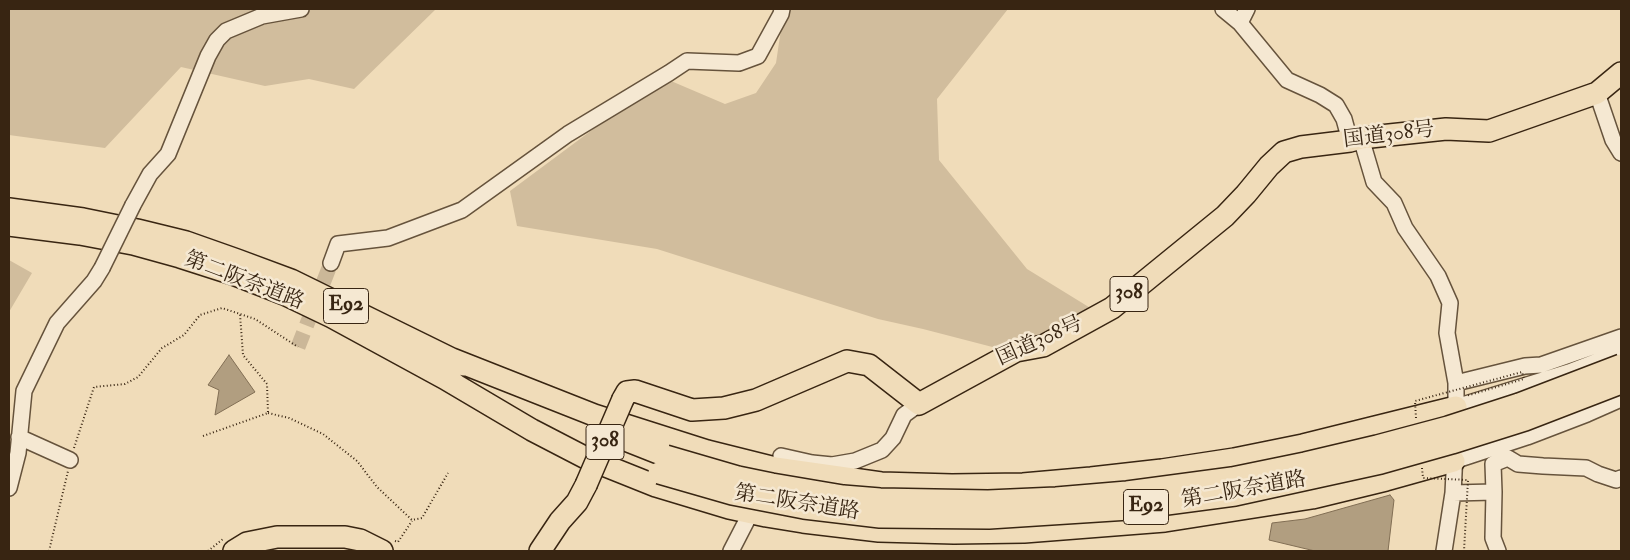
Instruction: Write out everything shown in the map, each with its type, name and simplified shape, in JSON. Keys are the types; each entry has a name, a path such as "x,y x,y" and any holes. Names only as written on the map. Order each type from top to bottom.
{"highway":[{"name":"国道308号","path":"919,404 1016,351 1043,346 1112,308 1225,216 1269,166 1284,152 1301,147 1356,139 1446,129 1490,132 1597,93 1621,73"},
{"name":"第二阪奈道路","path":"9,209 83,219 128,228 186,242 212,251 291,280 448,368"},
{"name":"第二阪奈道路","path":"9,225 80,234 133,244 233,274 284,294 448,368 530,398 598,430 662,464 732,494 804,508 880,517 989,518 1112,511 1235,495 1381,463 1452,443 1525,420 1621,383"},
{"name":"308","path":"540,551 560,521 577,502 627,392 635,391 692,410 724,408 756,400 847,361 869,365 919,404"},
{"name":"第二阪奈道路","path":"662,464 719,472 807,491 880,499 979,501 1056,498 1127,492 1232,478 1377,446 1519,404 1621,365"},
{"path":"448,368 707,452 775,468 881,483 1023,484 1162,470 1234,459 1303,445 1461,401"},
{"path":"448,368 532,430 586,458 656,486 729,508 766,516 879,531 1024,532 1165,521 1312,498 1454,461"},
{"path":"234,551 247,543 277,537 315,536 345,537 360,540 382,551"}],"street":[{"path":"9,488 18,453 24,391 57,323 94,281 150,174 168,154 208,56 217,40 226,31 256,18 302,9"},
{"path":"331,264 338,244 388,238 462,210 568,134 669,74 687,61 739,63 758,56 782,9"},
{"path":"1223,9 1240,23 1287,80 1320,95 1336,105 1356,139 1374,182 1394,203 1405,228 1438,276 1450,303 1447,333 1461,401 1454,461 1453,493 1444,551"},
{"path":"1240,23 1247,9"},
{"path":"1597,93 1613,140 1621,153"},
{"path":"1456,383 1525,366 1541,365 1621,337"},
{"path":"1461,401 1559,375 1621,352"},
{"path":"1454,461 1527,437 1621,399"},
{"path":"781,456 812,463 832,465 856,461 882,450 893,438 904,415 919,404"},
{"path":"19,437 70,460"},
{"path":"1498,551 1493,538 1493,464 1508,458 1518,464 1586,468 1616,480 1621,478"},
{"path":"1453,493 1494,492"},
{"path":"731,551 747,520"}],"path":[{"path":"49,551 70,460 94,387 125,384 138,377 162,348 184,335 200,316 222,308 255,319 298,347"},
{"path":"240,314 243,355 266,384 268,413"},
{"path":"1417,424 1415,401 1522,372 1524,379 1461,401"},
{"path":"203,436 268,413 288,418 323,434 357,461 377,487 412,520 422,518 448,473"},
{"path":"1421,460 1423,478 1468,480 1464,551"}],"shaded area":[{"path":"9,9 436,9 354,89 309,79 265,86 181,67 105,148 9,135"},
{"path":"784,9 1008,9 937,99 939,160 1027,269 1105,317 1065,347 1031,357 878,319 657,249 517,226 510,191 623,107 671,81 725,104 756,93 776,63"},
{"path":"9,260 32,273 9,312"},
{"path":"229,355 255,392 215,415 219,390 208,385"},
{"path":"1390,495 1394,500 1388,551 1315,551 1269,540 1272,523 1305,519"}],"tunnel":[{"path":"298,347 331,263"}]}
